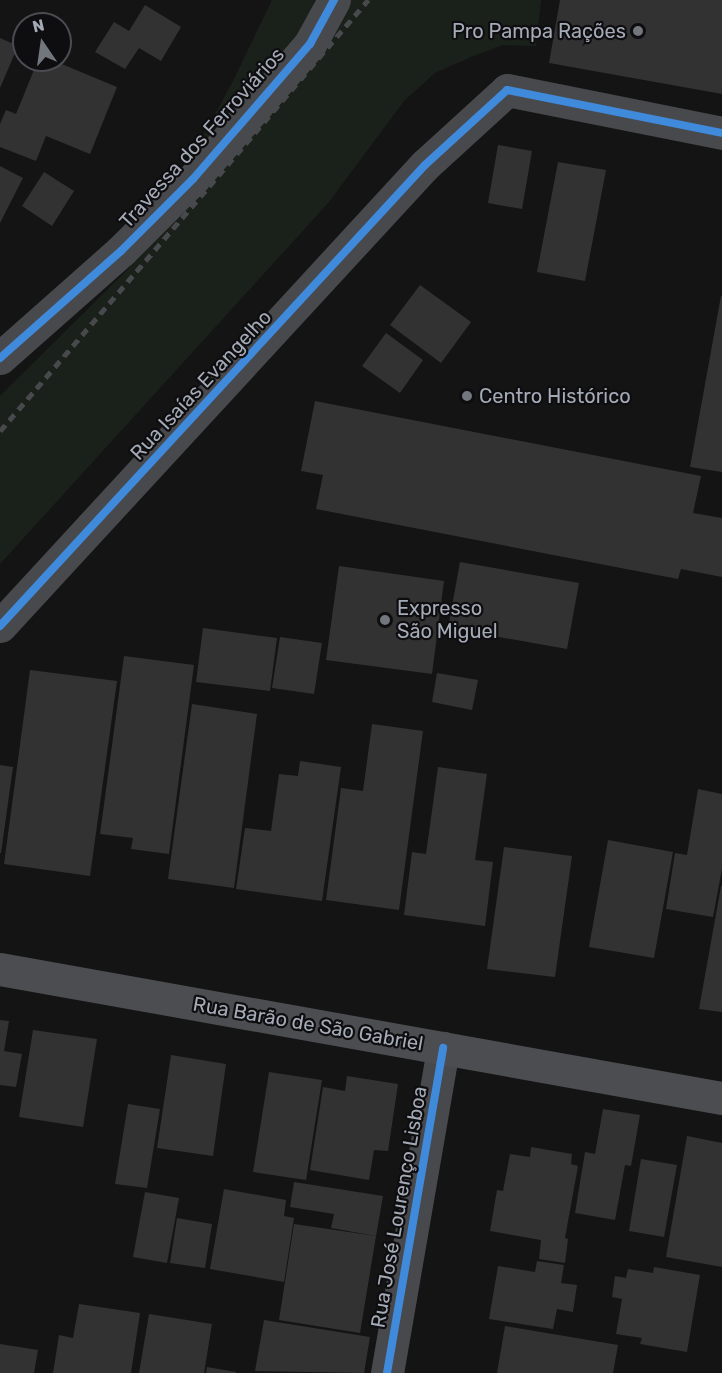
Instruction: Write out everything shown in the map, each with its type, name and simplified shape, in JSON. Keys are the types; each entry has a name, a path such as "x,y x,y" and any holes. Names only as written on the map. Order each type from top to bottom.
{"main road":[{"name":"Rua Barão de São Gabriel","path":"0,969 722,1098"}],"street":[{"name":"Travessa dos Ferroviários","path":"0,358 121,251 193,179 310,44 334,0"},
{"name":"Rua Isaías Evangelho","path":"0,626 426,165 507,90 722,133"},
{"name":"Rua José Lourenço Lisboa","path":"387,1373 443,1047"}],"shaded area":[{"path":"272,0 315,0 297,47 192,156 233,81"},
{"path":"348,0 541,0 536,46 503,45 471,57 435,73 404,101 329,202 0,564 0,396 132,265 181,212"}],"building":[{"name":"Pro Pampa Rações","path":"560,0 722,0 722,94 549,63"},
{"path":"145,5 181,27 161,61 139,48 125,69 95,52 114,22 129,31"},
{"path":"0,38 12,43 12,60 0,88"},
{"path":"72,68 117,87 90,154 46,136 36,161 0,147 0,124 6,110 16,114 33,72 72,72"},
{"path":"498,145 532,151 522,209 488,203"},
{"path":"558,162 606,170 585,281 537,272"},
{"path":"0,166 23,178 0,223"},
{"path":"44,172 74,191 52,226 22,206"},
{"path":"420,285 471,322 441,363 390,325"},
{"path":"722,296 722,472 690,467"},
{"path":"386,333 423,360 400,393 362,366"},
{"path":"315,401 701,476 693,513 722,518 722,577 681,569 678,579 316,509 323,475 301,471"},
{"path":"460,562 579,583 567,649 448,628"},
{"name":"Expresso São Miguel","path":"339,566 444,581 432,674 326,660"},
{"path":"203,628 277,638 270,691 196,682"},
{"path":"280,637 322,643 314,694 272,688"},
{"path":"124,656 194,665 169,854 131,849 133,838 100,834"},
{"path":"30,670 117,681 90,876 4,864"},
{"path":"437,673 478,680 472,710 432,702"},
{"path":"192,704 257,714 234,888 168,879"},
{"path":"372,724 423,731 399,910 326,900 341,788 363,791"},
{"path":"300,761 341,767 322,901 236,889 245,828 271,831 279,774 298,776"},
{"path":"0,765 13,767 1,853 0,853"},
{"path":"438,767 487,774 475,860 493,862 485,926 404,915 412,852 426,854"},
{"path":"698,789 722,794 722,869 713,917 666,909 675,853 687,855"},
{"path":"608,840 673,852 654,958 589,947"},
{"path":"504,847 572,856 555,977 487,969"},
{"path":"722,886 722,1012 699,1009"},
{"path":"0,1020 9,1021 4,1051 22,1054 16,1087 0,1085"},
{"path":"33,1030 97,1039 83,1127 19,1117"},
{"path":"171,1055 226,1064 213,1156 157,1148"},
{"path":"269,1072 322,1080 306,1180 253,1172"},
{"path":"347,1076 398,1084 388,1151 374,1150 369,1180 310,1170 323,1087 345,1091"},
{"path":"128,1104 160,1109 147,1188 115,1184"},
{"path":"603,1109 640,1115 631,1166 625,1165 615,1220 575,1213 585,1152 595,1154"},
{"path":"687,1136 722,1143 722,1267 666,1257"},
{"path":"531,1147 572,1154 571,1164 578,1166 565,1238 568,1239 565,1263 539,1259 541,1240 490,1231 497,1190 503,1191 510,1154 530,1157"},
{"path":"641,1159 677,1165 664,1237 629,1231"},
{"path":"294,1182 383,1196 376,1236 331,1228 334,1214 290,1207"},
{"path":"224,1189 286,1200 284,1216 294,1218 284,1282 210,1269"},
{"path":"145,1192 179,1198 167,1263 133,1257"},
{"path":"177,1218 212,1224 205,1268 170,1263"},
{"path":"294,1224 376,1236 360,1333 279,1320"},
{"path":"537,1261 564,1265 561,1283 577,1285 573,1312 557,1309 553,1329 489,1319 498,1266 535,1272"},
{"path":"654,1267 700,1275 687,1352 640,1344 642,1338 616,1334 622,1299 612,1297 615,1276 626,1278 628,1269 653,1273"},
{"path":"79,1304 140,1313 131,1373 53,1373 59,1335 73,1338"},
{"path":"149,1314 212,1324 204,1373 139,1373"},
{"path":"264,1320 370,1337 364,1373 255,1371"},
{"path":"505,1326 618,1345 613,1373 497,1373"},
{"path":"0,1344 38,1350 34,1373 0,1373"},
{"path":"207,1367 236,1372 236,1373 206,1373"}],"railway":[{"path":"0,431 368,0"}],"cycle path":[{"path":"0,358 121,251 193,179 310,44 334,0"},
{"path":"0,626 425,165 507,90 722,133"},
{"path":"387,1373 443,1048"}],"place":[{"name":"Pro Pampa Rações","path":"638,31"},
{"name":"Centro Histórico","path":"467,396"},
{"name":"Expresso São Miguel","path":"385,620"}]}
